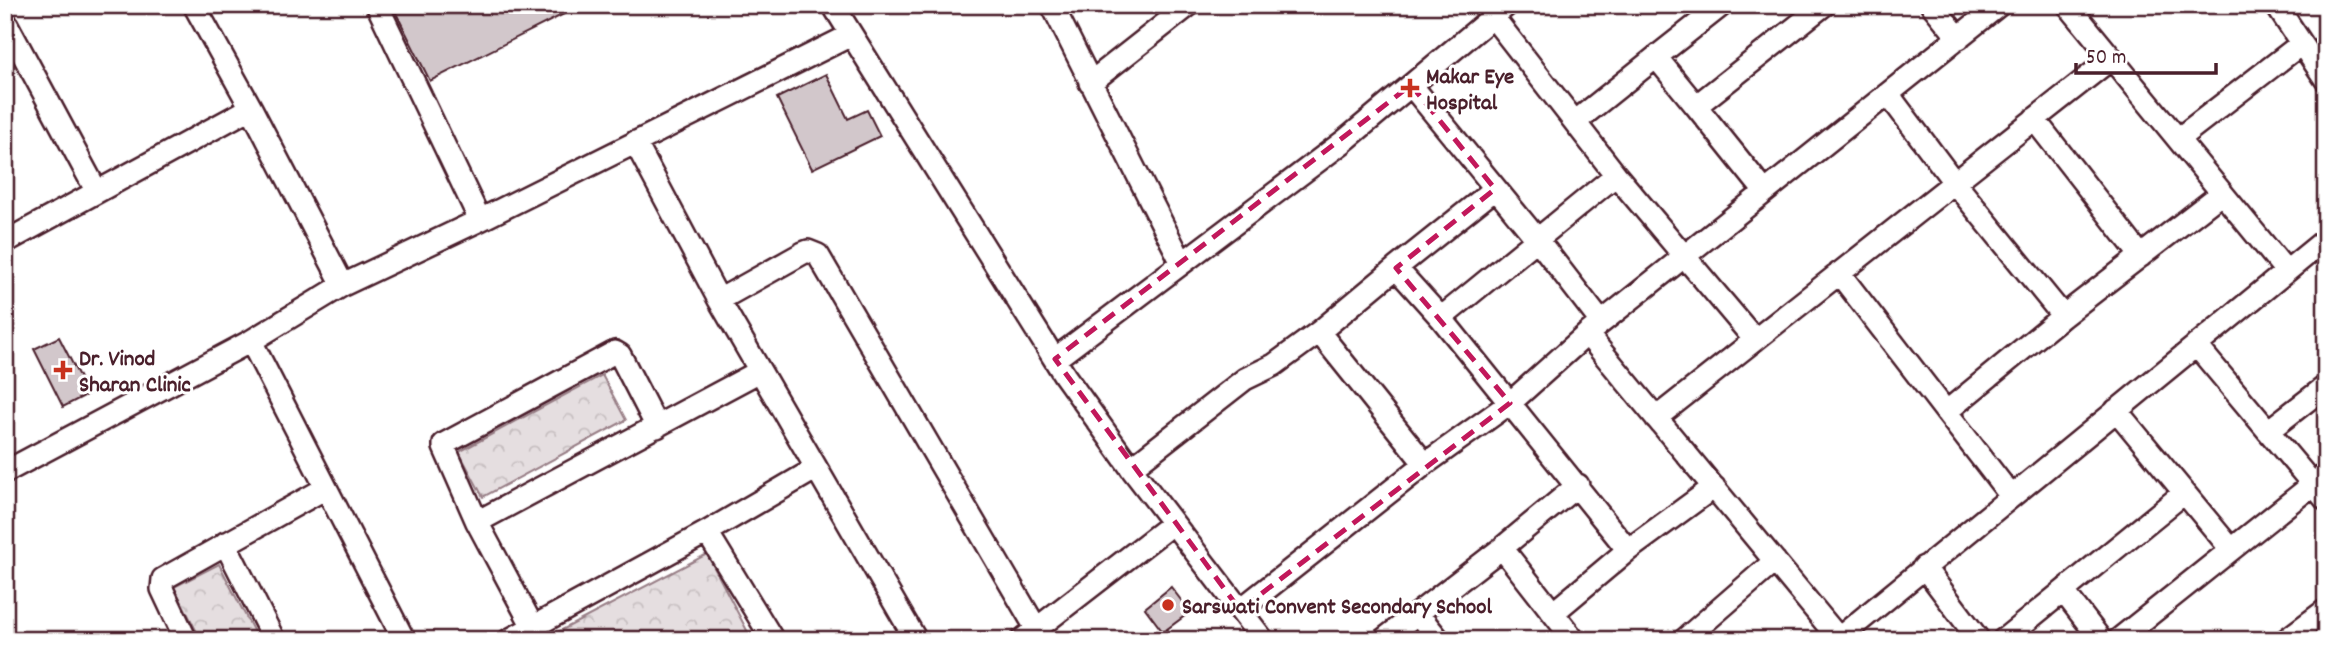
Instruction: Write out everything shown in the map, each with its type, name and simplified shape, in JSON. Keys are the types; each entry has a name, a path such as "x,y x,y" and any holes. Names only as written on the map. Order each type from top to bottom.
{"street":[{"path":"194,5 343,285"},
{"path":"377,5 480,220"},
{"path":"833,5 1055,359 1131,468 1263,640"},
{"path":"1052,5 1182,263"},
{"path":"1090,83 1189,5"},
{"path":"1575,122 1722,5"},
{"path":"1932,5 1959,38"},
{"path":"1240,610 1425,464 1510,403 1594,328 1999,5"},
{"path":"2068,5 2286,271"},
{"path":"2276,5 2326,80"},
{"path":"1696,106 1813,9"},
{"path":"1055,359 1343,142 1499,10 1575,122 1755,340"},
{"path":"5,21 97,192"},
{"path":"5,472 251,341 343,285 480,220 851,35"},
{"path":"2178,139 2301,44"},
{"path":"1656,57 1765,192"},
{"path":"1656,418 2112,58"},
{"path":"1411,85 1537,239 1656,418 1840,639 1924,567 2326,239"},
{"path":"1888,94 1954,182 2063,317"},
{"path":"5,242 251,108"},
{"path":"2034,120 2141,256"},
{"path":"635,142 719,300 916,640"},
{"path":"1441,318 1616,174"},
{"path":"1131,468 1245,379 1274,365 1319,332 1495,189"},
{"path":"1946,412 2222,193"},
{"path":"719,300 803,253 808,251 818,255 1033,636 1173,523"},
{"path":"1396,268 1441,318 1628,550"},
{"path":"1839,273 2011,496"},
{"path":"1319,332 1425,464"},
{"path":"251,341 404,640"},
{"path":"2118,640 2231,549 2322,486 2268,431 2196,345"},
{"path":"537,634 477,522 444,444 613,352 619,353 657,427"},
{"path":"477,522 760,372"},
{"path":"2268,431 2326,386"},
{"path":"2116,410 2231,549"},
{"path":"509,640 537,634 815,469"},
{"path":"1383,640 1578,485"},
{"path":"1553,613 1628,550 1714,487"},
{"path":"186,640 162,589 162,582 167,576 326,488"},
{"path":"2003,640 2184,493"},
{"path":"708,532 773,640"},
{"path":"225,543 274,640"},
{"path":"1502,548 1574,640"},
{"path":"1684,640 1775,561"},
{"path":"1924,567 1979,640"},
{"path":"2064,592 2101,640"},
{"path":"2286,640 2326,610"},
{"path":"1419,614 1439,640"}],"highlighted area":[{"path":"1411,85 1495,189 1396,268 1510,403 1240,610 1055,359"}],"green space":[{"path":"602,375 626,420 483,497 459,452"},
{"path":"707,554 752,640 562,640 558,632"},
{"path":"219,564 258,640 201,640 174,587"}],"building":[{"path":"392,5 582,5 430,81"},
{"path":"826,74 848,119 867,110 880,136 812,169 777,98"},
{"path":"59,337 88,394 63,407 34,349"},
{"path":"1171,587 1190,612 1163,632 1145,608"}],"place":[{"name":"Makar Eye Hospital","path":"1410,88"},
{"name":"Dr. Vinod Sharan Clinic","path":"63,370"},
{"name":"Sarswati Convent Secondary School","path":"1168,605"}]}
